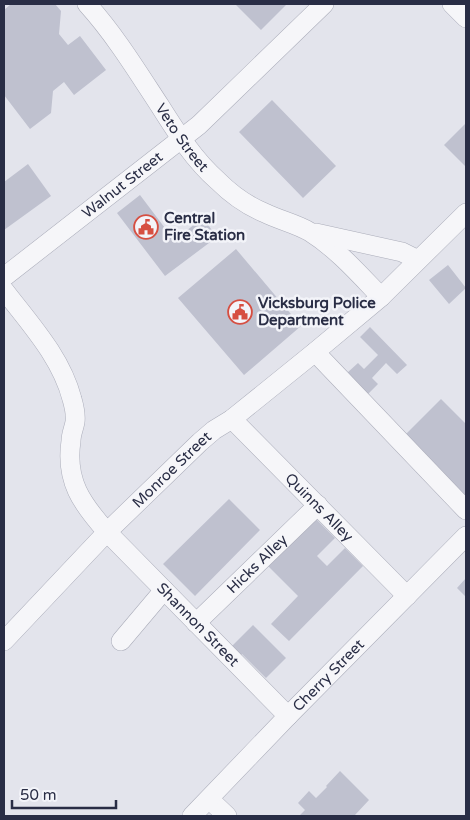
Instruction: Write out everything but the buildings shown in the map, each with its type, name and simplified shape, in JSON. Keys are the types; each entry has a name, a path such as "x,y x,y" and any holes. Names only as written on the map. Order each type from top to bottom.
{"street":[{"name":"Veto Street","path":"87,4 118,42 182,139 203,167 236,197 263,213 310,232 402,252 418,260"},
{"name":"Walnut Street","path":"4,277 199,125 324,4"},
{"path":"452,4 466,18"},
{"name":"Monroe Street","path":"4,641 107,532 200,442 214,430 232,419 315,352 380,296 466,213"},
{"name":"Veto Street","path":"310,232 339,254 380,296"},
{"name":"Shannon Street","path":"4,290 47,346 68,386 73,402 75,421 70,441 71,476 78,494 90,513 288,716"},
{"path":"315,352 466,510"},
{"name":"Quinns Alley","path":"232,419 407,596"},
{"name":"Hicks Alley","path":"196,622 318,505"},
{"name":"Cherry Street","path":"192,816 466,536"},
{"path":"121,641 164,590"},
{"path":"209,799 226,816"}],"place":[{"name":"Central Fire Station","path":"146,227"},
{"name":"Vicksburg Police Department","path":"240,312"}]}
